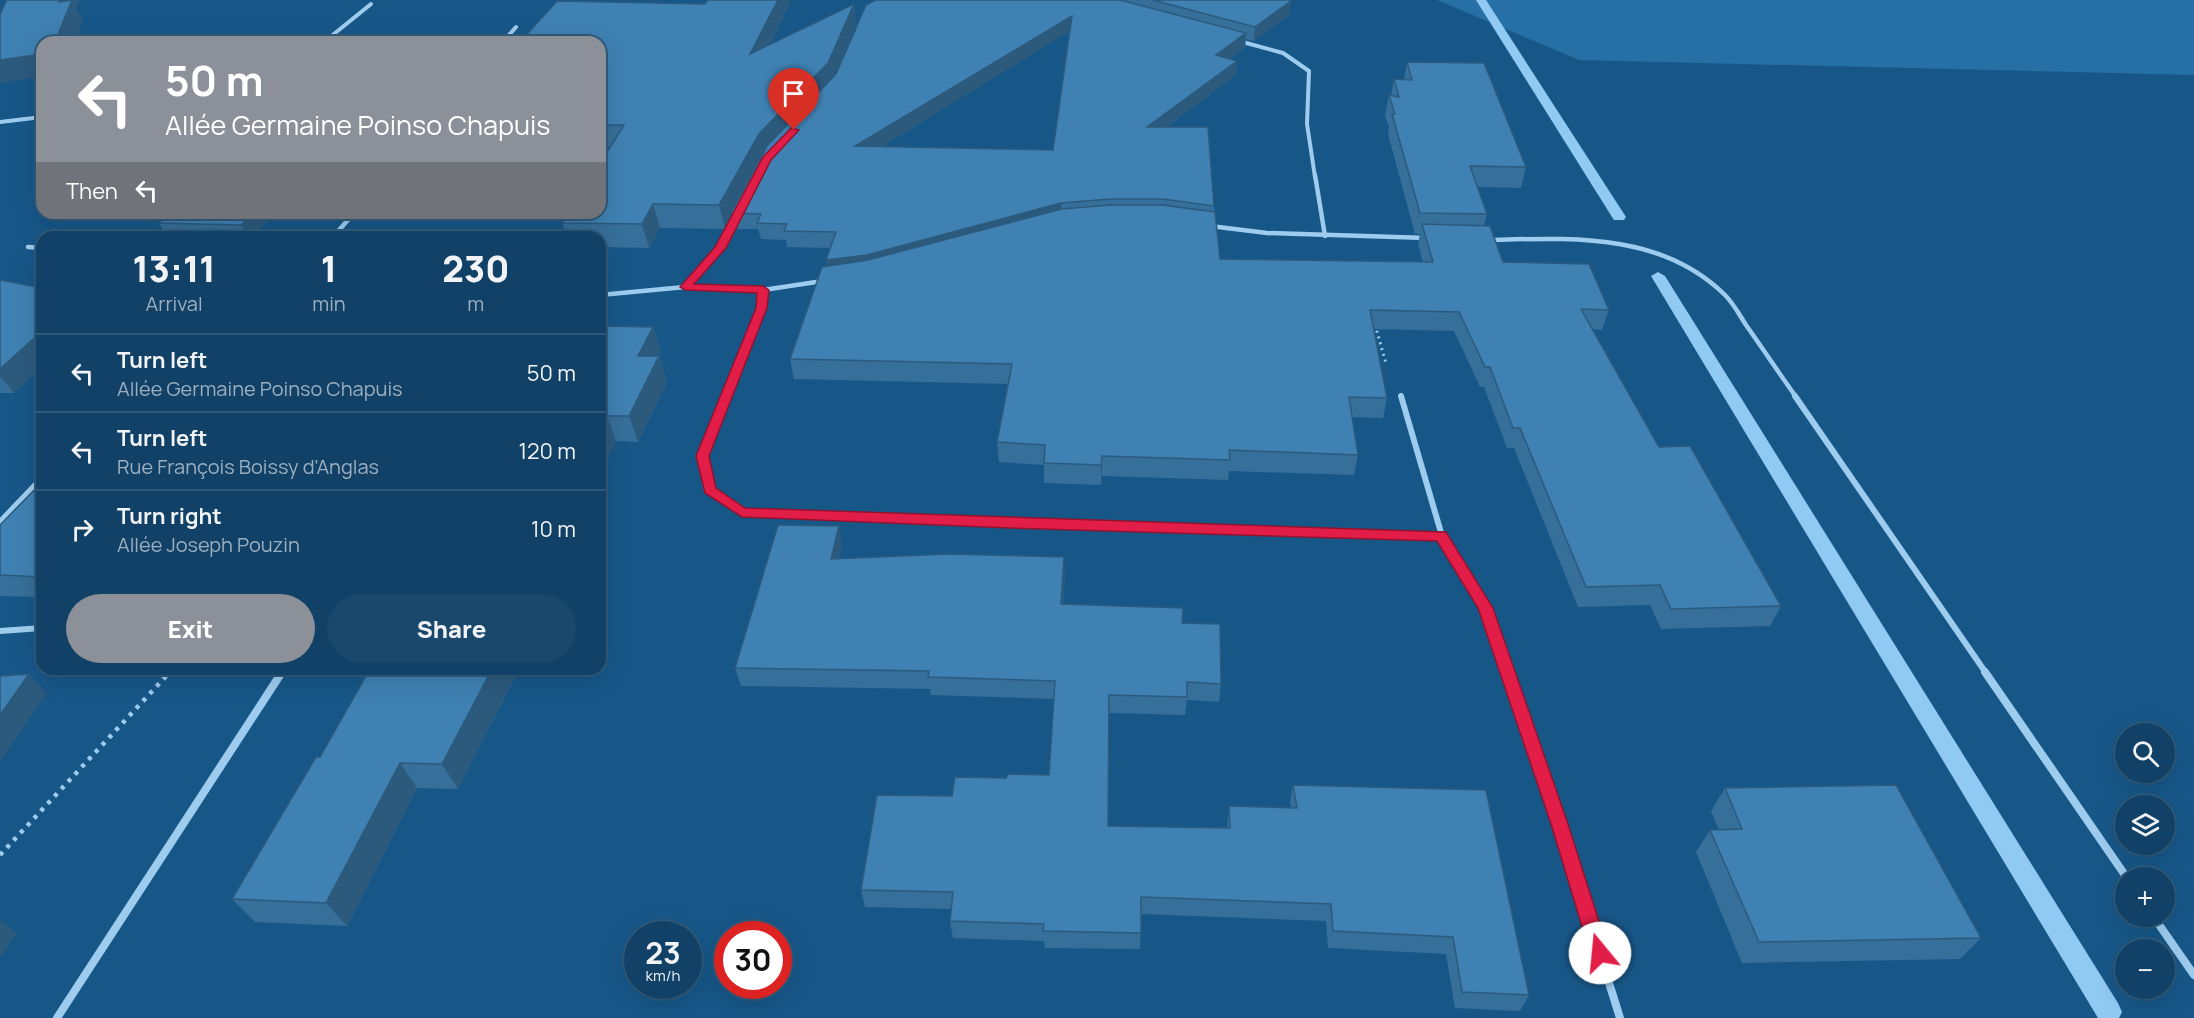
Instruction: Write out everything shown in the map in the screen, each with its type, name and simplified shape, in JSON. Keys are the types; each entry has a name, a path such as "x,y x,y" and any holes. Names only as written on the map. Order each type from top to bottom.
{"street":[{"path":"331,36 371,4"},
{"path":"508,36 516,27"},
{"path":"1228,38 1283,53 1309,71 1306,124 1325,236"},
{"path":"0,122 36,118"},
{"path":"685,287 720,248 741,209"},
{"path":"338,231 349,219"},
{"path":"1208,226 1267,233 1431,239"},
{"path":"1476,240 1603,239 1642,247 1684,263 1726,296 2119,867"},
{"path":"28,248 36,248"},
{"path":"606,294 685,287 763,290 834,280"},
{"path":"763,290 761,308 703,456 710,490 742,513 1442,536"},
{"path":"1401,395 1442,536 1485,608 1559,824 1620,1018"},
{"path":"0,522 36,484"},
{"path":"0,631 36,628"},
{"path":"57,1018 280,675"},
{"path":"2161,927 2194,975"}],"path":[{"path":"1374,323 1390,375 1401,395"},
{"path":"0,855 166,675"}],"shaded area":[{"path":"1437,0 2194,0 2194,75 1579,60"}],"building":[{"path":"7,0 60,0 59,2 72,0 57,36 36,36 36,55 0,60 0,14"},
{"path":"708,0 778,0 750,54 854,4 828,63 759,134 719,205 653,204 642,224 562,223 565,219 606,219 606,154 624,125 606,125 606,36 525,36 557,1 705,4"},
{"path":"876,0 1120,0 1246,33 1216,55 1237,61 1147,127 1208,127 1214,206 1163,199 1111,199 1061,203 867,255 826,260 836,232 784,231 787,224 757,223 761,214 731,213 767,146 836,74 866,5","holes":["1072,16 1053,150 855,146"]},
{"path":"1153,0 1289,0 1291,1 1255,27"},
{"path":"1407,62 1484,63 1526,167 1470,166 1487,214 1420,213 1392,114 1395,114 1389,95 1399,97 1394,79 1412,80"},
{"path":"1111,205 1162,205 1215,212 1220,259 1433,262 1422,224 1490,226 1503,262 1589,264 1609,310 1581,309 1659,447 1690,446 1781,606 1671,609 1660,585 1586,587 1520,428 1513,428 1490,367 1485,367 1459,312 1370,310 1387,398 1349,397 1358,455 1229,450 1230,460 1102,456 1101,465 1044,463 1045,445 997,442 1012,364 790,359 822,267 868,260 1062,209"},
{"path":"163,219 247,219 241,225 159,223"},
{"path":"0,280 36,287 36,336 0,369"},
{"path":"606,326 653,327 638,356 659,356 629,416 606,418"},
{"path":"36,488 36,577 0,575 0,525"},
{"path":"778,525 839,526 831,559 948,554 1064,557 1061,604 1183,608 1182,623 1220,624 1221,684 1187,682 1187,697 1109,695 1108,826 1230,828 1229,806 1297,808 1293,785 1486,790 1529,995 1462,992 1453,937 1333,931 1331,904 1141,897 1141,933 1043,931 1044,924 950,921 953,892 861,890 877,795 952,796 955,777 1006,778 1008,774 1049,775 1055,681 928,677 929,671 735,668"},
{"path":"29,674 0,715 0,676"},
{"path":"367,675 489,675 442,764 400,763 326,903 232,899 316,757 320,757"},
{"path":"1896,785 1981,938 1759,942 1710,830 1742,829 1725,788"}],"waterway":[{"path":"1481,0 1619,217"},
{"path":"1658,276 2109,1012"}],"route":[{"path":"794,130 766,159 720,248 685,287 763,290 761,308 703,456 710,490 742,513 1442,536 1485,608 1559,824 1600,953"}]}
